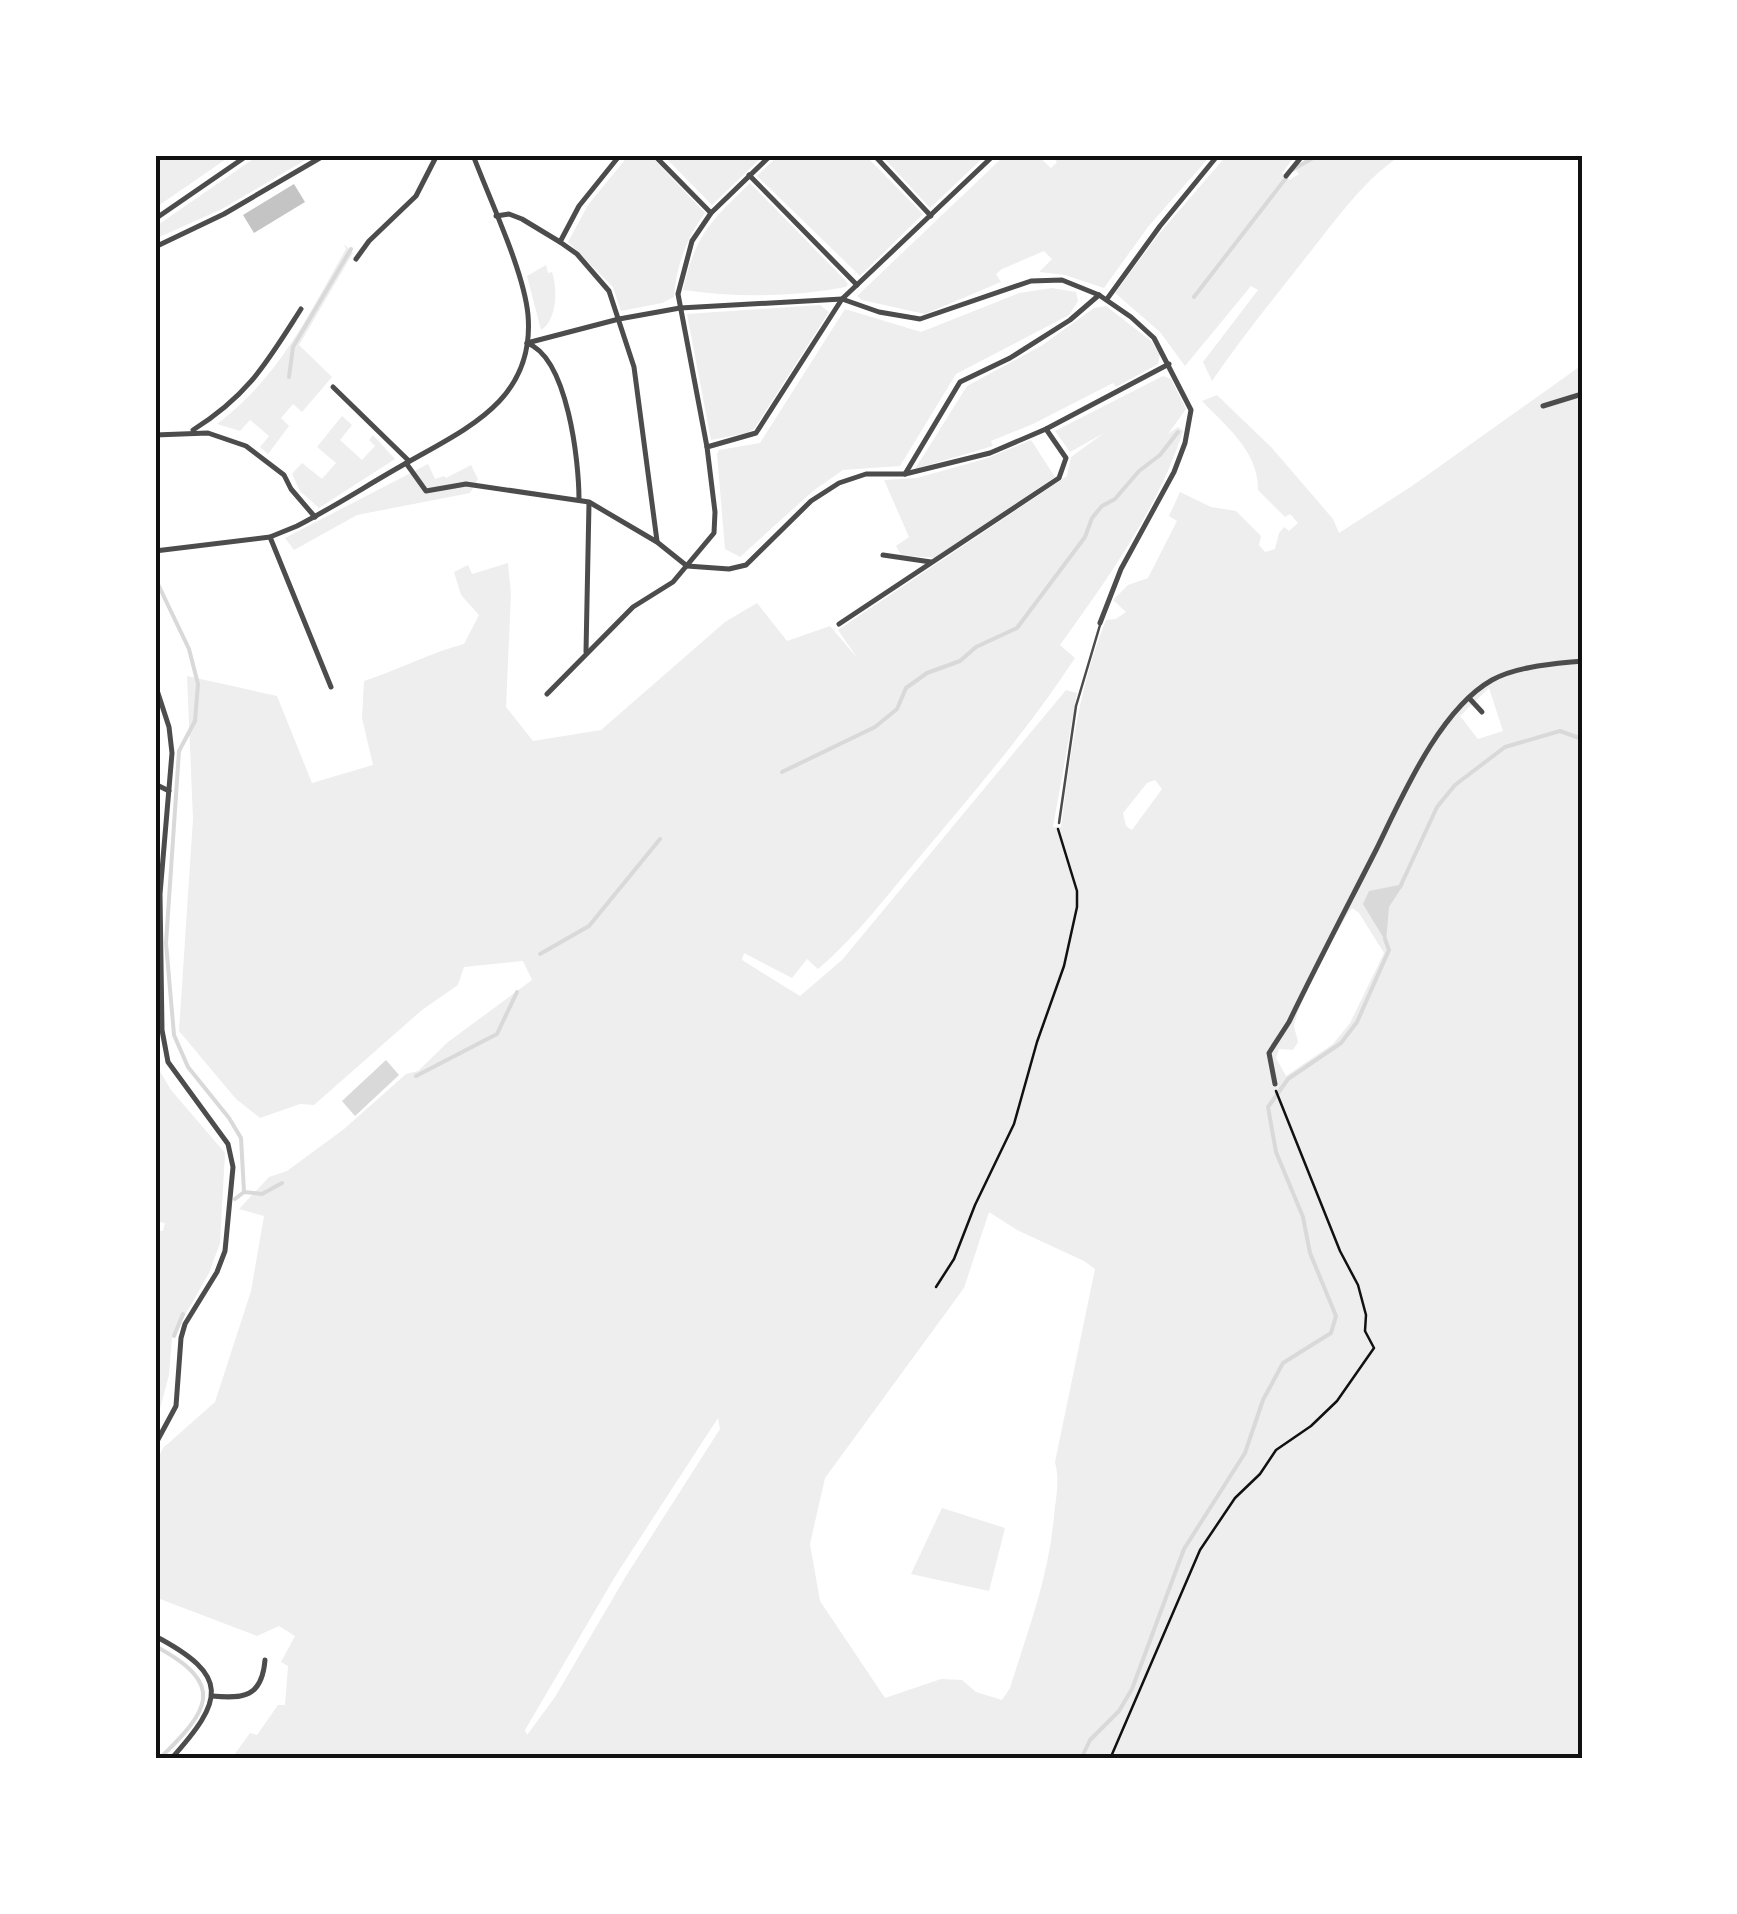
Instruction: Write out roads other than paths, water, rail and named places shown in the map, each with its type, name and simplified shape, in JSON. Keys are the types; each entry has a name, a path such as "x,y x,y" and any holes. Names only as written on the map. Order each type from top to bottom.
{"street":[{"path":"155,218 248,155"},
{"path":"155,247 224,214 325,155"},
{"path":"356,258 416,196 437,155"},
{"path":"155,551 270,537 314,517 468,430 494,409 520,366 527,343 528,315 473,155"},
{"path":"560,242 579,206 620,155"},
{"path":"654,155 711,213"},
{"path":"547,694 633,607 672,582 714,533 707,447 678,294 692,241 711,213 771,155"},
{"path":"874,155 931,216"},
{"path":"707,447 756,434 842,299 994,155"},
{"path":"1106,299 1218,155"},
{"path":"1286,176 1303,155"},
{"path":"750,175 857,285"},
{"path":"496,216 509,214 560,242 577,254 609,292 634,367 657,542"},
{"path":"527,343 680,308 842,299 920,320 1031,281 1062,280 1098,295 1154,338 1190,403 1186,444 1121,568 1100,623"},
{"path":"905,474 960,382 1010,358 1070,320 1098,295"},
{"path":"190,432 244,392 302,309"},
{"path":"527,343 542,355 562,393 579,461 579,500"},
{"path":"334,387 402,453 426,491 466,484 590,502 657,542 687,566 718,570 746,565 811,501 839,484 866,474 905,474 990,453 1169,364"},
{"path":"1543,406 1582,394"},
{"path":"839,624 1060,478 1066,458 1046,428"},
{"path":"155,435 190,432 235,441 261,455 284,475 314,517"},
{"path":"586,655 590,502"},
{"path":"270,537 332,688"},
{"path":"883,556 934,563"},
{"path":"1275,1084 1268,1053 1289,1022 1400,799 1440,734 1469,698 1492,680 1513,672 1582,661"},
{"path":"155,684 169,727 172,753 160,894 162,1030 168,1062 228,1144 233,1167 225,1252 218,1272 185,1324 176,1406 155,1445"},
{"path":"1469,698 1482,712"},
{"path":"155,784 169,791"},
{"path":"155,1636 200,1663 210,1681 212,1696 206,1718 171,1759"},
{"path":"212,1696 245,1697 264,1675 265,1660"}],"lane":[{"path":"1058,823 1076,706 1100,623"}],"waterway":[{"path":"1292,170 1318,155"},
{"path":"1194,297 1286,178"},
{"path":"289,377 293,347 351,249"},
{"path":"782,772 875,727 897,709 906,688 927,673 960,661 976,647 1017,628 1085,537 1092,518 1160,455 1178,432"},
{"path":"155,578 189,649 198,684 195,721 179,751 166,943 174,1035 188,1067 241,1138 244,1192"},
{"path":"1400,887 1437,807 1455,785 1505,747 1560,731 1582,739"},
{"path":"540,954 589,926 660,839"},
{"path":"1081,1759 1090,1740 1119,1711 1132,1689 1184,1549 1245,1453 1263,1400 1283,1363 1331,1333 1336,1316 1310,1253 1303,1217 1276,1152 1268,1107 1288,1079 1341,1043 1357,1022 1389,950 1385,939"},
{"path":"416,1076 497,1034 517,992"},
{"path":"235,1199 244,1192 262,1194 282,1183"},
{"path":"174,1336 183,1314"},
{"path":"155,1646 193,1673 203,1698 190,1726 159,1759"}]}
